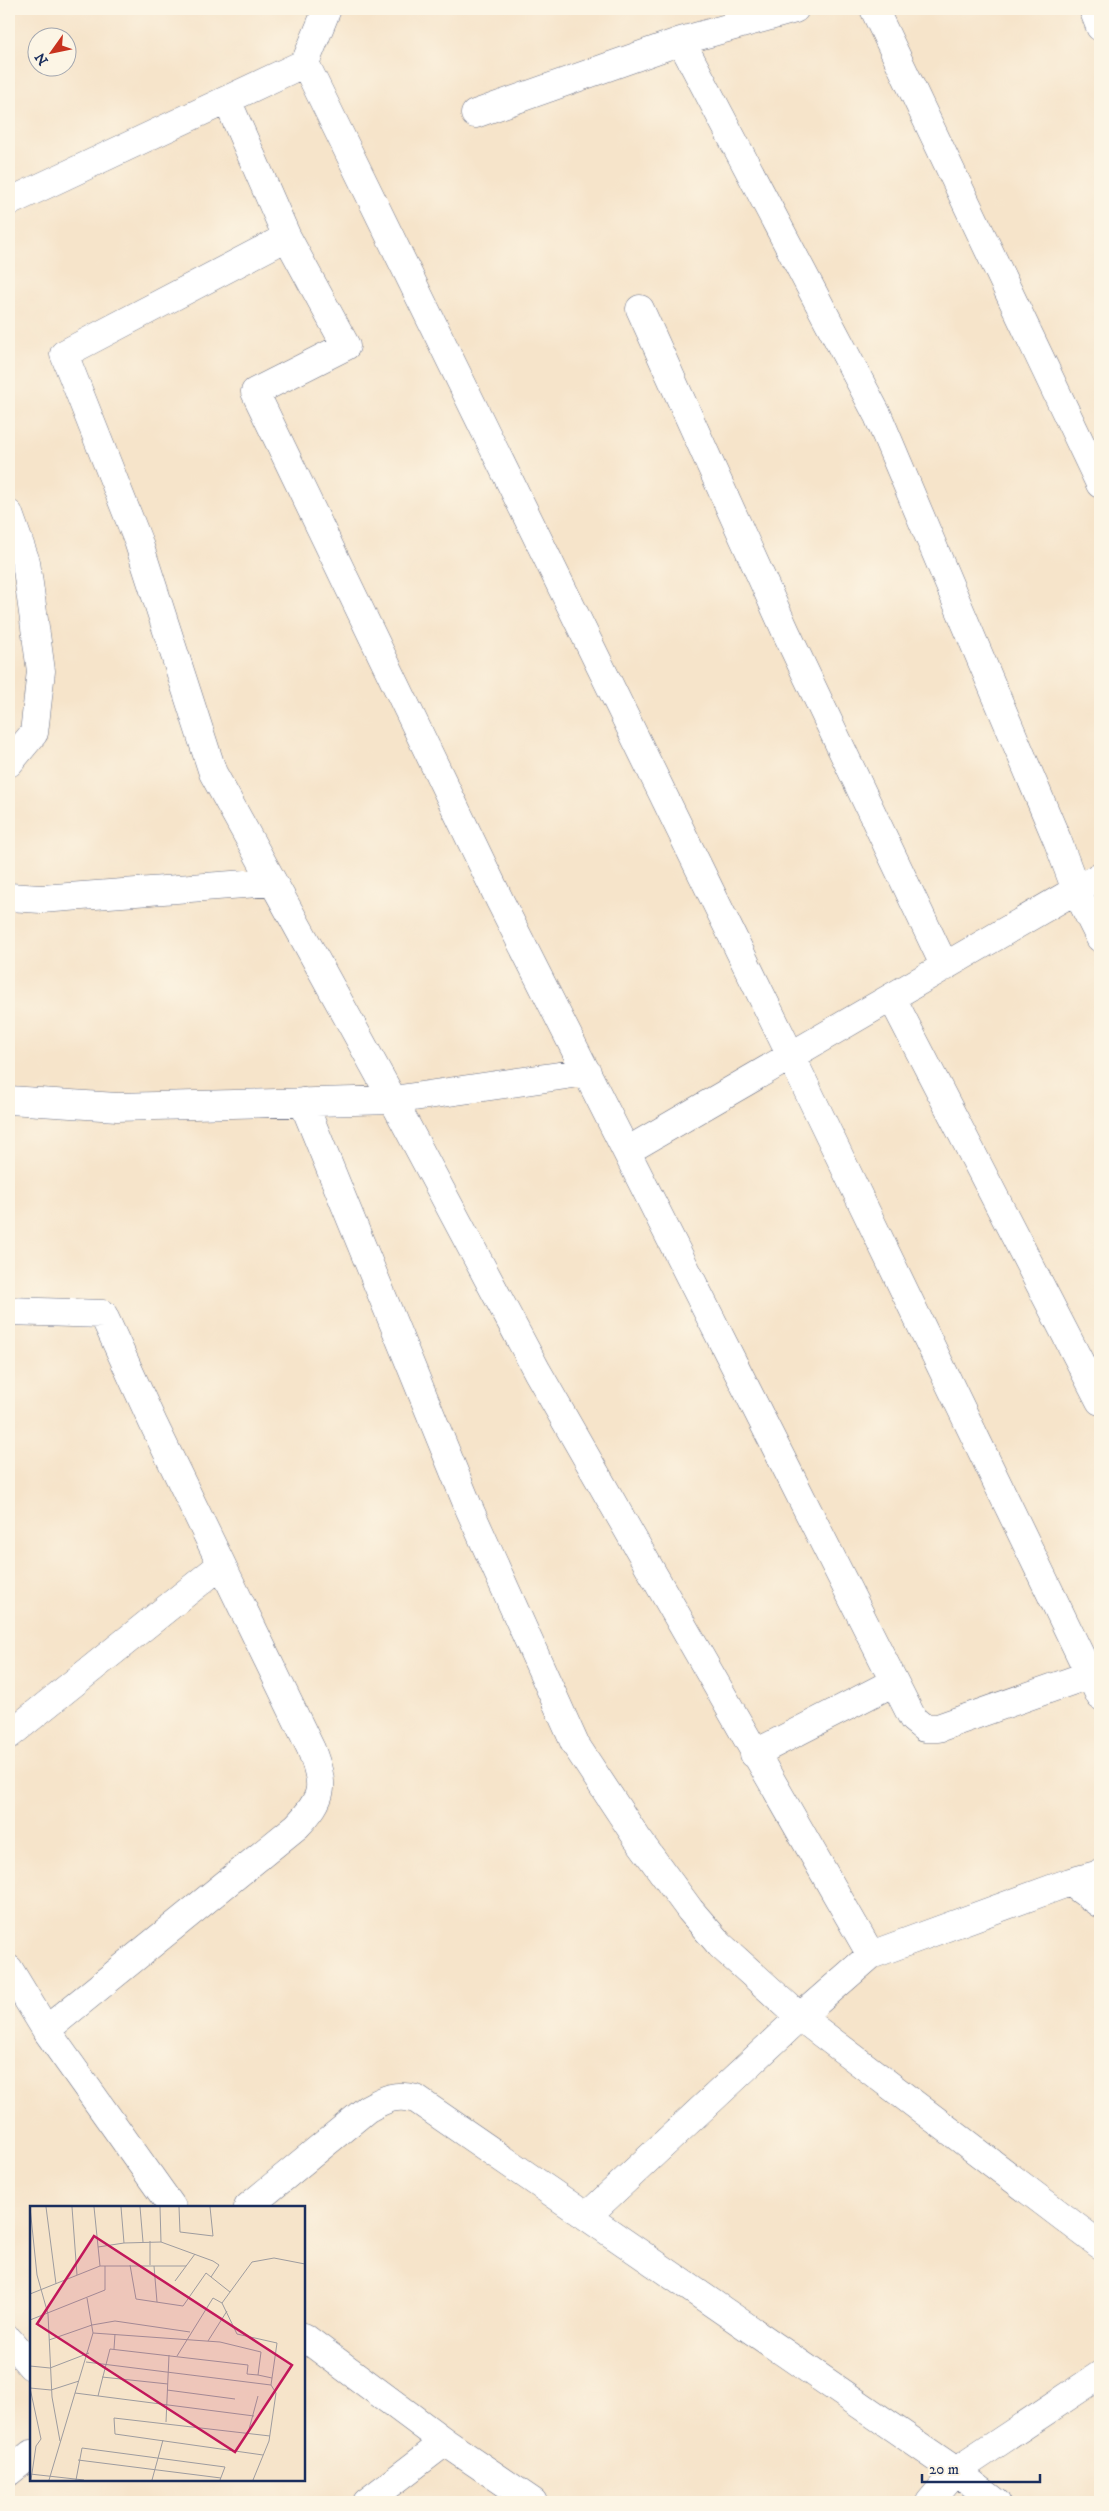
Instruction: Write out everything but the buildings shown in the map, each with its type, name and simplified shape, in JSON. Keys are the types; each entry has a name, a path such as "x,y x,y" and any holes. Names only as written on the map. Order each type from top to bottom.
{"street":[{"path":"9,202 305,63 328,9"},
{"path":"475,114 681,41 795,9"},
{"path":"874,9 1100,484"},
{"path":"1092,9 1100,27"},
{"path":"681,41 878,416 1054,833 1076,890 1100,938"},
{"path":"227,100 287,237 346,346 255,392 500,902 913,1719 924,1728 938,1728 1097,1681 305,63"},
{"path":"287,237 64,354 138,541 213,773 393,1100 537,1372 754,1754 871,1955"},
{"path":"640,310 786,632 945,967"},
{"path":"9,514 26,562 41,671 34,733 9,763"},
{"path":"627,1151 1100,876"},
{"path":"9,897 41,899 272,882"},
{"path":"892,998 1100,1401"},
{"path":"9,1100 117,1107 393,1100 587,1072"},
{"path":"303,1102 468,1506 575,1744 637,1838 690,1910 720,1945 800,2017 1100,2245"},
{"path":"9,1311 103,1314 221,1565 311,1749 320,1775 319,1797 314,1808 297,1826 46,2030"},
{"path":"9,1734 221,1565"},
{"path":"754,1754 894,1682"},
{"path":"587,2216 800,2017 871,1955 1070,1882 1100,1874"},
{"path":"1070,1882 1100,1904"},
{"path":"9,1969 46,2030 171,2206"},
{"path":"249,2206 367,2108 386,2098 402,2095 416,2099 956,2471 996,2502"},
{"path":"305,2339 445,2442 533,2502"},
{"path":"9,2340 30,2365"},
{"path":"930,2502 956,2471 1100,2375"},
{"path":"367,2502 445,2442"},
{"path":"9,2472 30,2455"}]}
